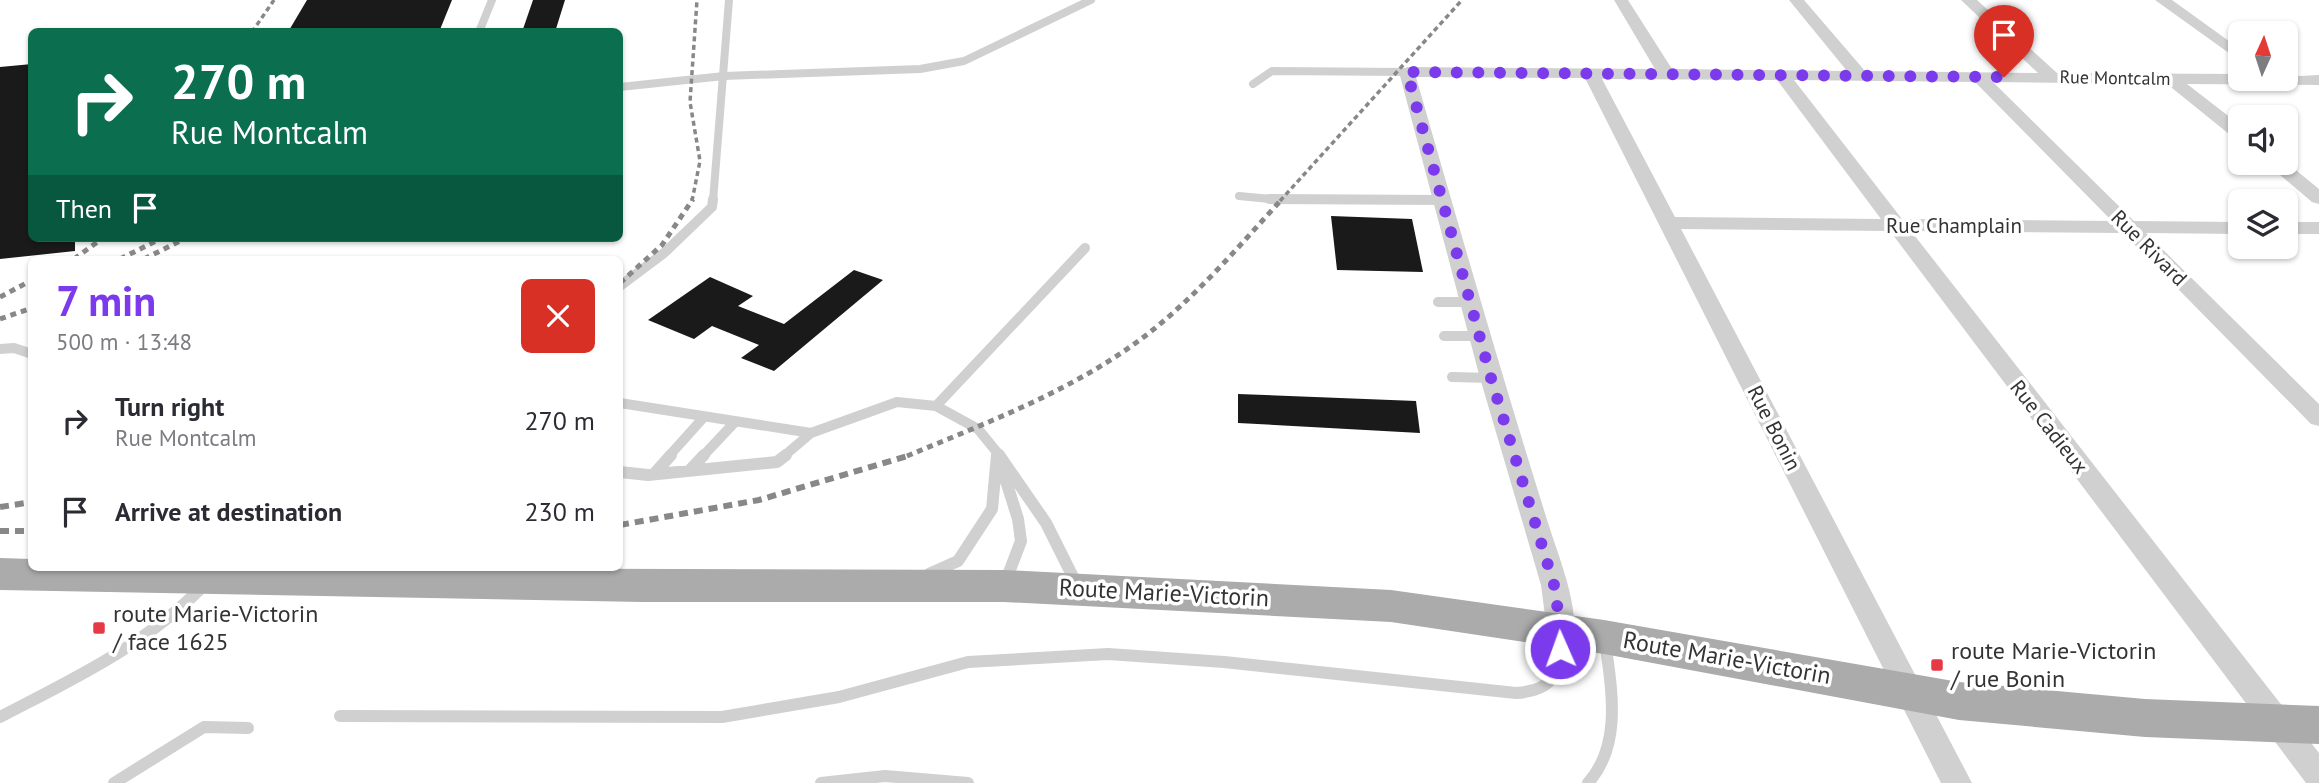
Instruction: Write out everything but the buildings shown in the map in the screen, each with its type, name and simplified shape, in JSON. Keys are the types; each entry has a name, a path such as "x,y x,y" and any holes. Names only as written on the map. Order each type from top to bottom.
{"main road":[{"name":"Route Marie-Victorin","path":"0,574 642,586 1004,586 1391,606 1604,638 1910,692 2067,713 2299,724"}],"street":[{"path":"1621,0 1668,75"},
{"path":"1796,0 1860,76"},
{"path":"1968,0 2053,78"},
{"path":"2162,0 2228,47"},
{"path":"1407,72 1491,378 1554,585 1561,631"},
{"name":"Rue Montcalm","path":"1407,72 2228,79"},
{"name":"Rue Bonin","path":"1591,74 1956,783"},
{"name":"Rue Cadieux","path":"1782,76 1896,225 2299,724 2319,776"},
{"name":"Rue Rivard","path":"1979,77 2319,418"},
{"path":"2171,79 2228,124"},
{"name":"Rue Montcalm","path":"2298,80 2319,80"},
{"path":"2291,175 2319,198"},
{"name":"Rue Champlain","path":"1669,223 2228,228"},
{"path":"2298,228 2319,228"}],"lane":[{"path":"481,28 492,0"},
{"path":"623,284 664,253 712,207 729,0"},
{"path":"623,87 724,76 920,69 964,61 1091,0"},
{"path":"1254,84 1272,71 1407,72"},
{"path":"1239,196 1281,200 1442,200"},
{"path":"936,406 1085,248"},
{"path":"1438,302 1471,302"},
{"path":"1444,336 1480,336"},
{"path":"0,349 14,348 28,353"},
{"path":"1452,377 1491,378"},
{"path":"623,472 654,474 777,462 811,433 897,402 936,406 978,429 997,452 1045,523 1078,588"},
{"path":"623,404 811,433"},
{"path":"654,474 704,417"},
{"path":"688,471 735,422"},
{"path":"877,585 925,576 958,561 992,509 997,452"},
{"path":"997,452 1018,519 1021,541 1004,586"},
{"path":"0,717 132,648 166,624 210,578"},
{"path":"340,716 621,719 722,717 839,697 968,662 1108,654 1238,664 1497,694 1533,694 1551,683 1559,668 1561,631"},
{"path":"1588,783 1597,776 1609,749 1611,685 1604,638"},
{"path":"114,783 204,727 248,728"},
{"path":"821,783 885,776 968,783"}],"railway":[{"path":"255,28 274,0"},
{"path":"692,200 700,161 690,102 697,0"},
{"path":"1280,201 1462,0"},
{"path":"907,456 1035,401 1126,350 1188,299 1282,199"},
{"path":"623,280 662,245 692,200"},
{"path":"78,256 97,242"},
{"path":"126,256 154,242"},
{"path":"150,256 178,242"},
{"path":"0,297 28,282"},
{"path":"0,319 28,309"},
{"path":"623,524 759,500 911,455"},
{"path":"0,507 28,503"},
{"path":"0,531 28,531"}],"place":[{"name":"route Marie-Victorin / face 1625","path":"99,628"},
{"name":"route Marie-Victorin / rue Bonin","path":"1937,665"}],"route":[{"path":"1560,649 1561,631 1554,585 1491,378 1407,72 2004,77"}]}
